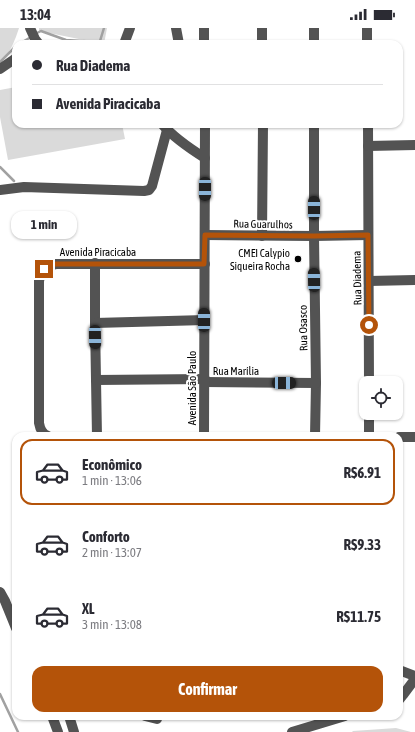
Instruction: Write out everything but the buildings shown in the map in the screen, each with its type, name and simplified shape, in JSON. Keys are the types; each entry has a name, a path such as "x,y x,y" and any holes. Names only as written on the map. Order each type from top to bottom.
{"street":[{"path":"30,28 36,40"},
{"path":"126,40 130,28"},
{"path":"176,28 178,40"},
{"path":"204,28 204,40"},
{"path":"262,28 262,40"},
{"path":"314,28 314,40"},
{"path":"367,28 367,40"},
{"path":"0,69 12,61"},
{"path":"0,190 24,187 149,190 152,186 164,128"},
{"path":"165,128 184,144 205,158"},
{"name":"Avenida São Paulo","path":"204,432 205,128"},
{"path":"262,236 263,128"},
{"name":"Rua Osasco","path":"314,128 316,383 314,432"},
{"name":"Rua Diadema","path":"368,128 369,376"},
{"path":"368,146 415,145"},
{"name":"Rua Guarulhos","path":"205,235 368,235"},
{"path":"95,263 97,432"},
{"name":"Avenida Piracicaba","path":"42,432 39,423 39,281 40,274 44,269 50,265 56,264 204,264"},
{"path":"369,281 415,280"},
{"path":"95,323 204,320"},
{"name":"Rua Marília","path":"96,380 316,383"},
{"path":"369,420 369,432"},
{"path":"403,437 415,437"},
{"path":"0,592 12,618"},
{"path":"403,672 415,677 403,696"},
{"path":"54,720 58,732"},
{"path":"70,720 74,732"},
{"path":"292,732 332,720"}],"shaded area":[{"path":"0,28 19,28 16,38 15,40 12,40 12,45 0,64"},
{"path":"39,28 107,28 105,40 84,40 39,31"},
{"path":"12,88 12,128 123,128 125,139 8,160 0,117 0,90"},
{"path":"396,728 411,732 352,732 353,731"}],"waterway":[{"path":"100,40 104,28"},
{"path":"35,34 41,31 66,40"},
{"path":"26,40 31,37"},
{"path":"0,62 12,50"},
{"path":"0,167 14,181"},
{"path":"0,694 12,719"},
{"path":"12,720 18,732"}],"place":[{"name":"CMEI Calypio Siqueira Rocha","path":"298,259"}],"route":[{"path":"44,269 50,265 56,264 204,264 205,235 368,235 369,325"}]}
